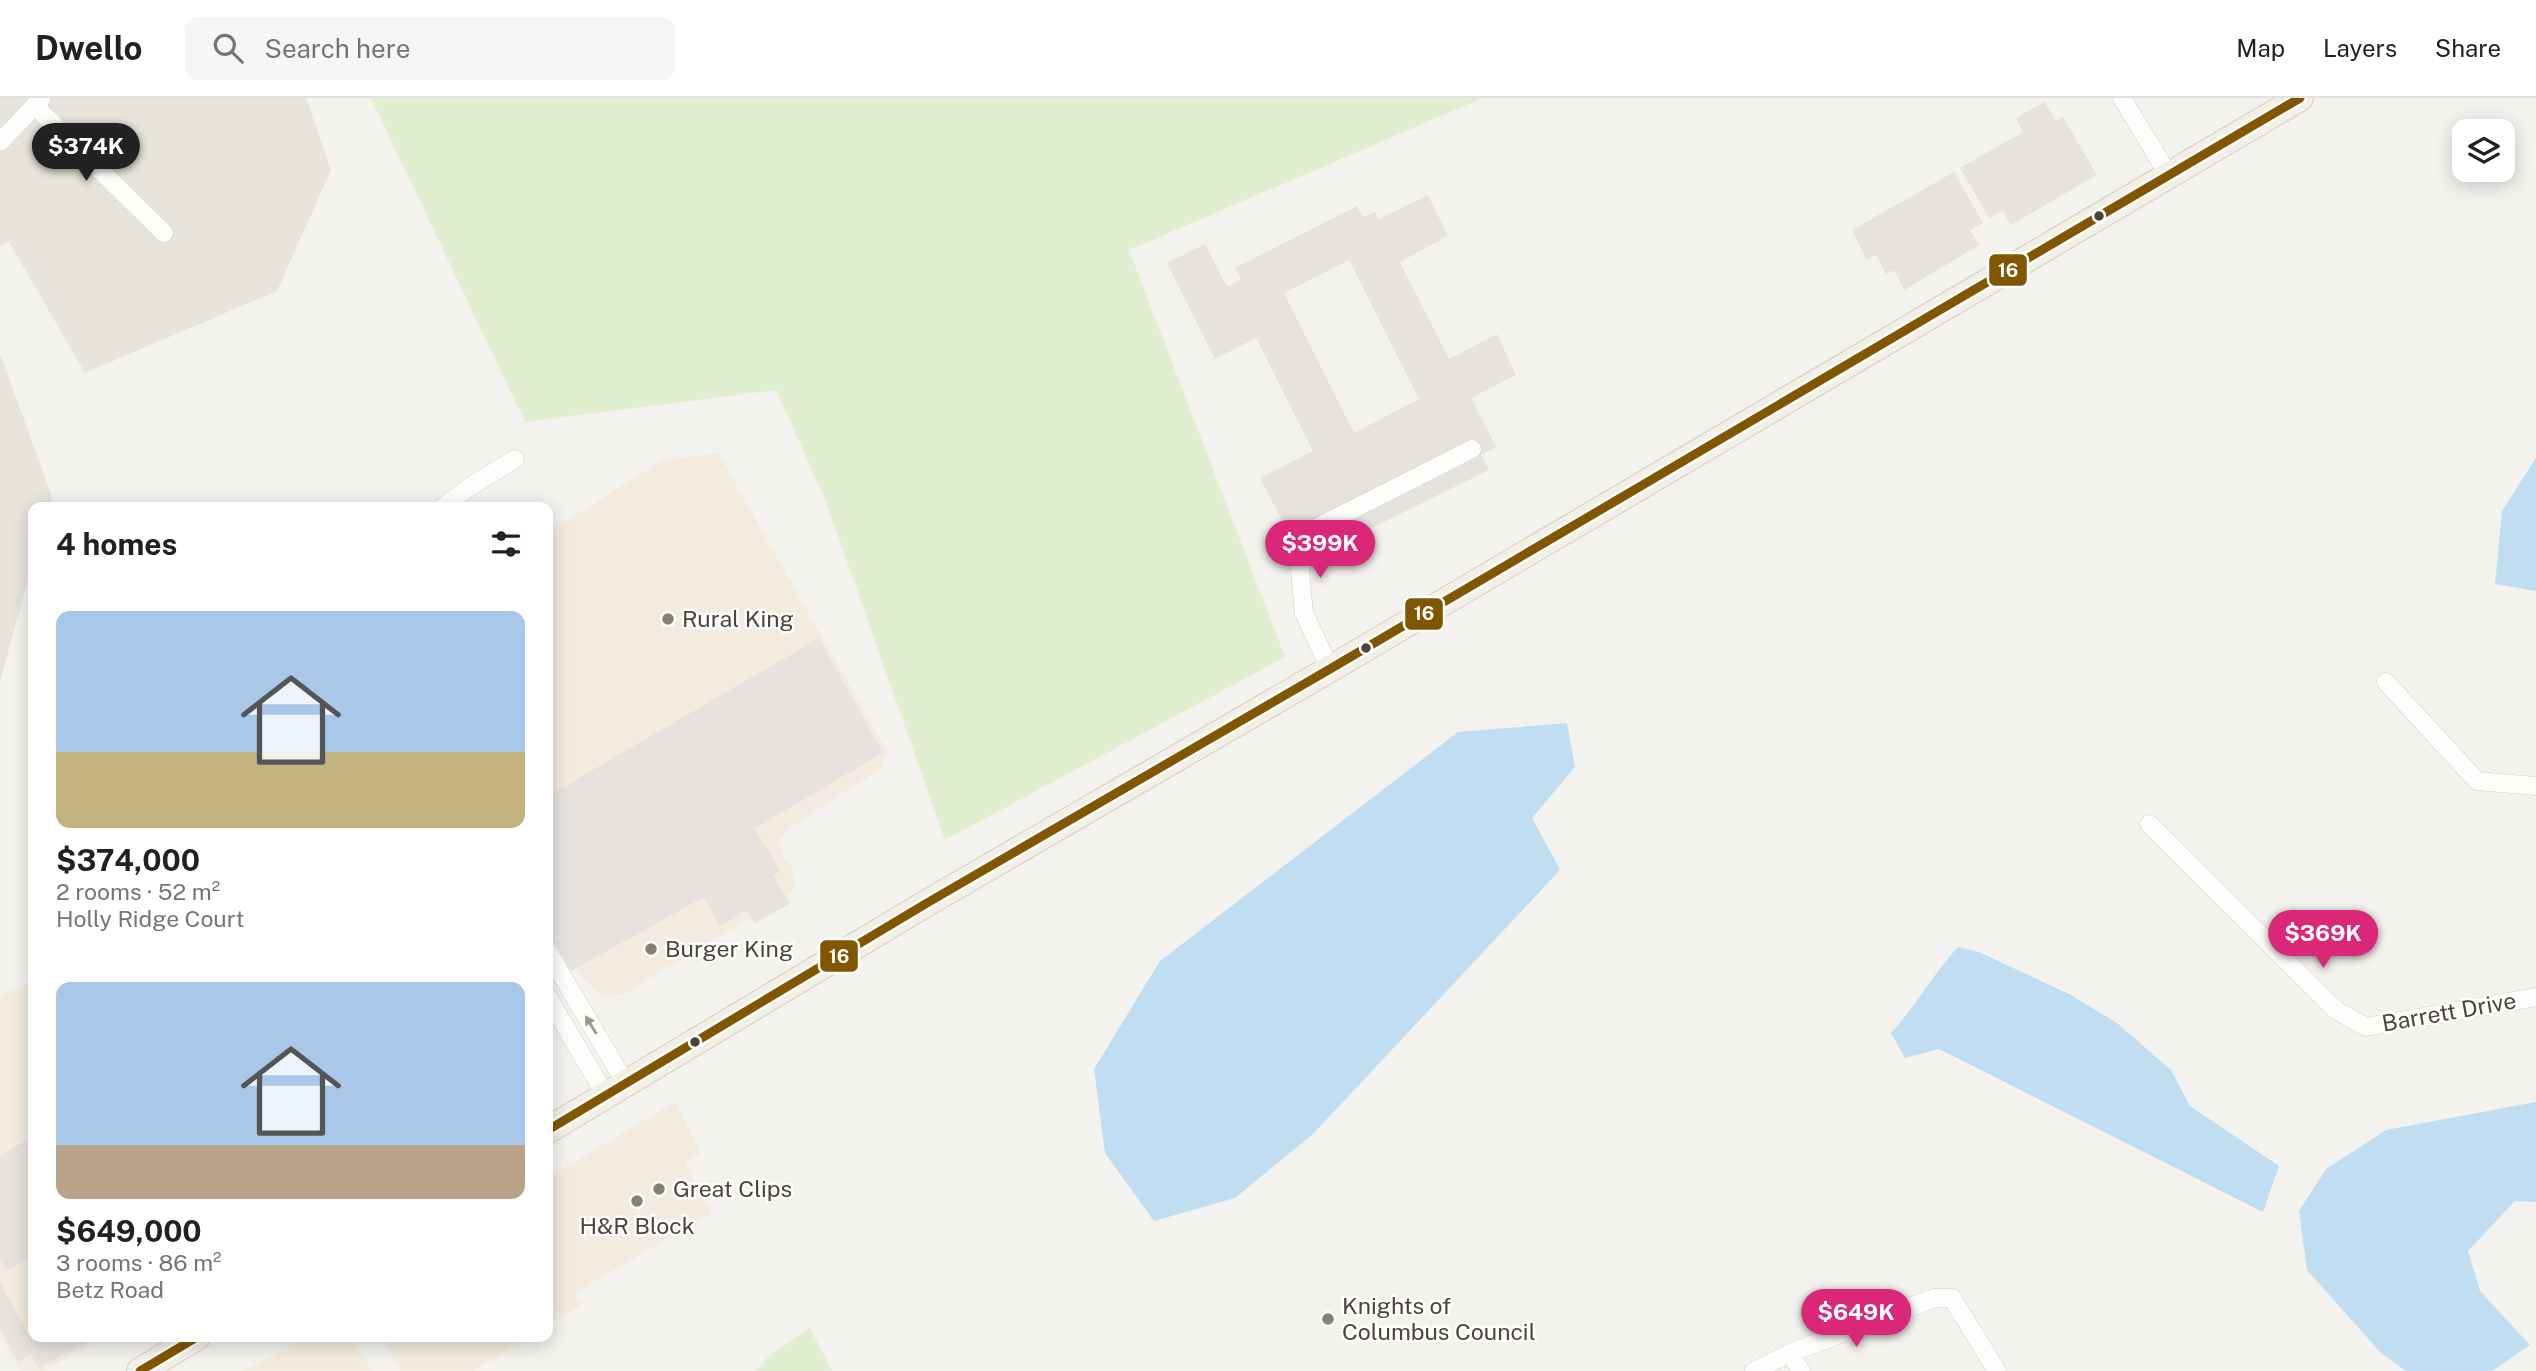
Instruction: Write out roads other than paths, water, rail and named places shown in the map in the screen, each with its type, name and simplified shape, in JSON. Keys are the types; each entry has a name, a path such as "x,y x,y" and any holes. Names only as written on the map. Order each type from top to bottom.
{"main road":[{"path":"553,1127 927,903 2300,98"},
{"path":"139,1371 188,1342"}],"street":[{"path":"2122,98 2169,176"},
{"path":"0,142 39,102 164,233"},
{"path":"1330,669 1304,613 1300,572 1304,549 1316,528 1472,449"},
{"path":"450,502 515,459"},
{"path":"2386,682 2477,781 2536,786"},
{"name":"Barrett Drive","path":"2149,824 2336,1010 2366,1027 2536,997"},
{"path":"553,962 616,1090"},
{"path":"553,1004 616,1090"},
{"path":"1754,1371 1790,1353 1934,1298 1952,1298 1997,1371"},
{"path":"1790,1353 1801,1371"}],"water":[{"path":"2536,458 2536,591 2495,584 2502,511"},
{"path":"1567,723 1575,767 1532,818 1560,870 1313,1134 1235,1198 1154,1221 1105,1153 1094,1069 1160,961 1458,732"},
{"path":"1958,947 1979,952 2069,994 2117,1023 2171,1070 2190,1106 2279,1166 2263,1212 1939,1049 1905,1058 1891,1033"},
{"path":"2536,1102 2536,1202 2515,1201 2468,1251 2480,1291 2530,1345 2492,1371 2406,1371 2381,1353 2307,1270 2299,1211 2326,1169 2386,1130"}],"place":[{"name":"Rural King","path":"668,619"},
{"name":"Burger King","path":"651,949"},
{"name":"Great Clips","path":"659,1189"},
{"name":"H&R Block","path":"637,1201"},
{"name":"Knights of Columbus Council","path":"1328,1319"}]}
